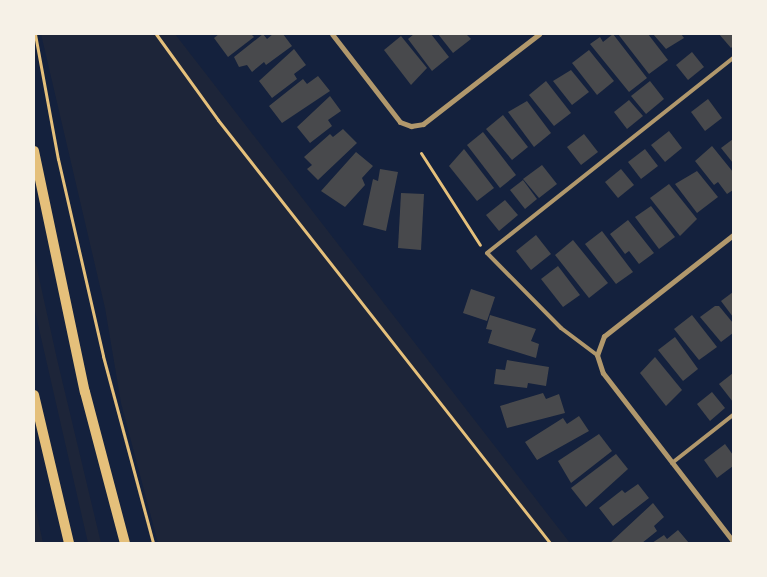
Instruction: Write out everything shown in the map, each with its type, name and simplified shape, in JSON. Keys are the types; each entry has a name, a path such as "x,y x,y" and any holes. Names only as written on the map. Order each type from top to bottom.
{"main road":[{"path":"34,152 85,392 125,543"},
{"path":"34,395 69,543"}],"street":[{"path":"332,34 400,122 410,126 423,124 539,34"},
{"path":"733,235 604,336 597,355 602,373 671,464 733,541"}],"lane":[{"path":"597,355 561,328 487,253 733,58"},
{"path":"671,464 733,415"}],"path":[{"path":"34,34 58,159 103,356 153,543"},
{"path":"156,34 218,120 550,543"},
{"path":"421,153 464,224 487,253"}],"shaded area":[{"path":"41,34 175,34 570,543 158,543 121,403 105,308"},
{"path":"34,255 101,543 88,543 34,307"},
{"path":"34,501 43,543 34,543"}],"building":[{"path":"219,34 251,34 254,37 228,57 214,38"},
{"path":"263,34 267,39 273,34 283,34 292,46 266,65 264,62 252,72 247,65 239,67 234,57"},
{"path":"414,34 431,34 449,57 432,71 408,39"},
{"path":"438,34 466,34 471,39 453,53"},
{"path":"613,34 647,78 629,92 590,44 600,37 603,42"},
{"path":"618,34 648,34 668,60 649,74"},
{"path":"653,34 681,34 684,38 666,49"},
{"path":"719,34 733,34 733,46 731,48"},
{"path":"401,36 427,68 411,85 384,50"},
{"path":"294,49 306,65 294,74 297,79 272,98 259,81"},
{"path":"589,50 614,81 597,95 572,63"},
{"path":"692,52 704,67 688,80 676,65"},
{"path":"571,70 589,92 572,105 553,81"},
{"path":"318,76 330,91 282,123 269,106 303,79 307,84"},
{"path":"546,81 571,113 554,126 529,95"},
{"path":"650,81 664,99 646,114 631,96"},
{"path":"330,96 341,111 328,120 332,126 310,143 297,127"},
{"path":"708,99 722,118 705,131 691,112"},
{"path":"629,100 643,116 627,129 614,112"},
{"path":"527,101 551,133 534,147 508,112"},
{"path":"503,115 528,147 512,160 486,129"},
{"path":"343,129 357,143 318,180 307,169 312,165 304,157 330,134 333,137"},
{"path":"669,131 682,148 665,162 651,145"},
{"path":"483,132 516,175 500,188 467,145"},
{"path":"584,134 598,152 581,165 567,147"},
{"path":"733,139 733,163 721,148"},
{"path":"712,146 733,172 733,190 727,194 718,182 714,185 695,161"},
{"path":"464,149 494,188 477,201 449,166"},
{"path":"645,149 658,166 641,179 628,162"},
{"path":"356,152 373,166 362,178 365,185 345,207 321,191"},
{"path":"542,165 557,184 539,198 523,179"},
{"path":"380,169 398,172 386,231 363,225 373,179 378,181"},
{"path":"621,169 634,185 618,198 605,182"},
{"path":"697,171 718,197 697,213 675,184"},
{"path":"523,180 537,199 525,209 510,190"},
{"path":"669,184 697,219 680,236 650,198"},
{"path":"401,193 424,194 421,250 398,248"},
{"path":"505,200 518,215 499,231 486,215"},
{"path":"651,206 675,237 659,249 635,217"},
{"path":"628,220 654,253 639,264 629,251 625,254 610,234"},
{"path":"602,231 633,272 616,284 585,244"},
{"path":"536,235 551,254 531,270 516,251"},
{"path":"573,240 608,283 589,298 555,255"},
{"path":"558,266 580,295 563,307 541,279"},
{"path":"471,289 495,297 487,321 463,313"},
{"path":"733,292 733,317 721,301"},
{"path":"715,306 719,306 733,323 733,333 721,342 700,317"},
{"path":"490,315 536,329 531,341 539,344 536,358 488,343 492,330 486,329"},
{"path":"692,315 717,347 699,360 674,329"},
{"path":"675,337 698,369 683,381 658,350"},
{"path":"655,357 682,390 666,406 640,373"},
{"path":"507,360 549,367 546,386 528,383 527,388 494,384 496,369 505,370"},
{"path":"733,373 733,402 719,384"},
{"path":"712,392 725,408 710,421 697,404"},
{"path":"543,393 546,399 559,394 565,413 507,428 500,406"},
{"path":"579,416 589,431 537,460 525,442 563,418 567,424"},
{"path":"599,434 612,451 571,483 558,461"},
{"path":"725,444 733,455 733,466 717,478 704,460"},
{"path":"616,454 628,469 586,507 571,488"},
{"path":"638,484 649,498 613,526 599,508 622,490 625,493"},
{"path":"653,503 664,517 654,526 657,531 642,543 610,543"},
{"path":"678,530 689,543 652,543 664,535 667,539"}]}
